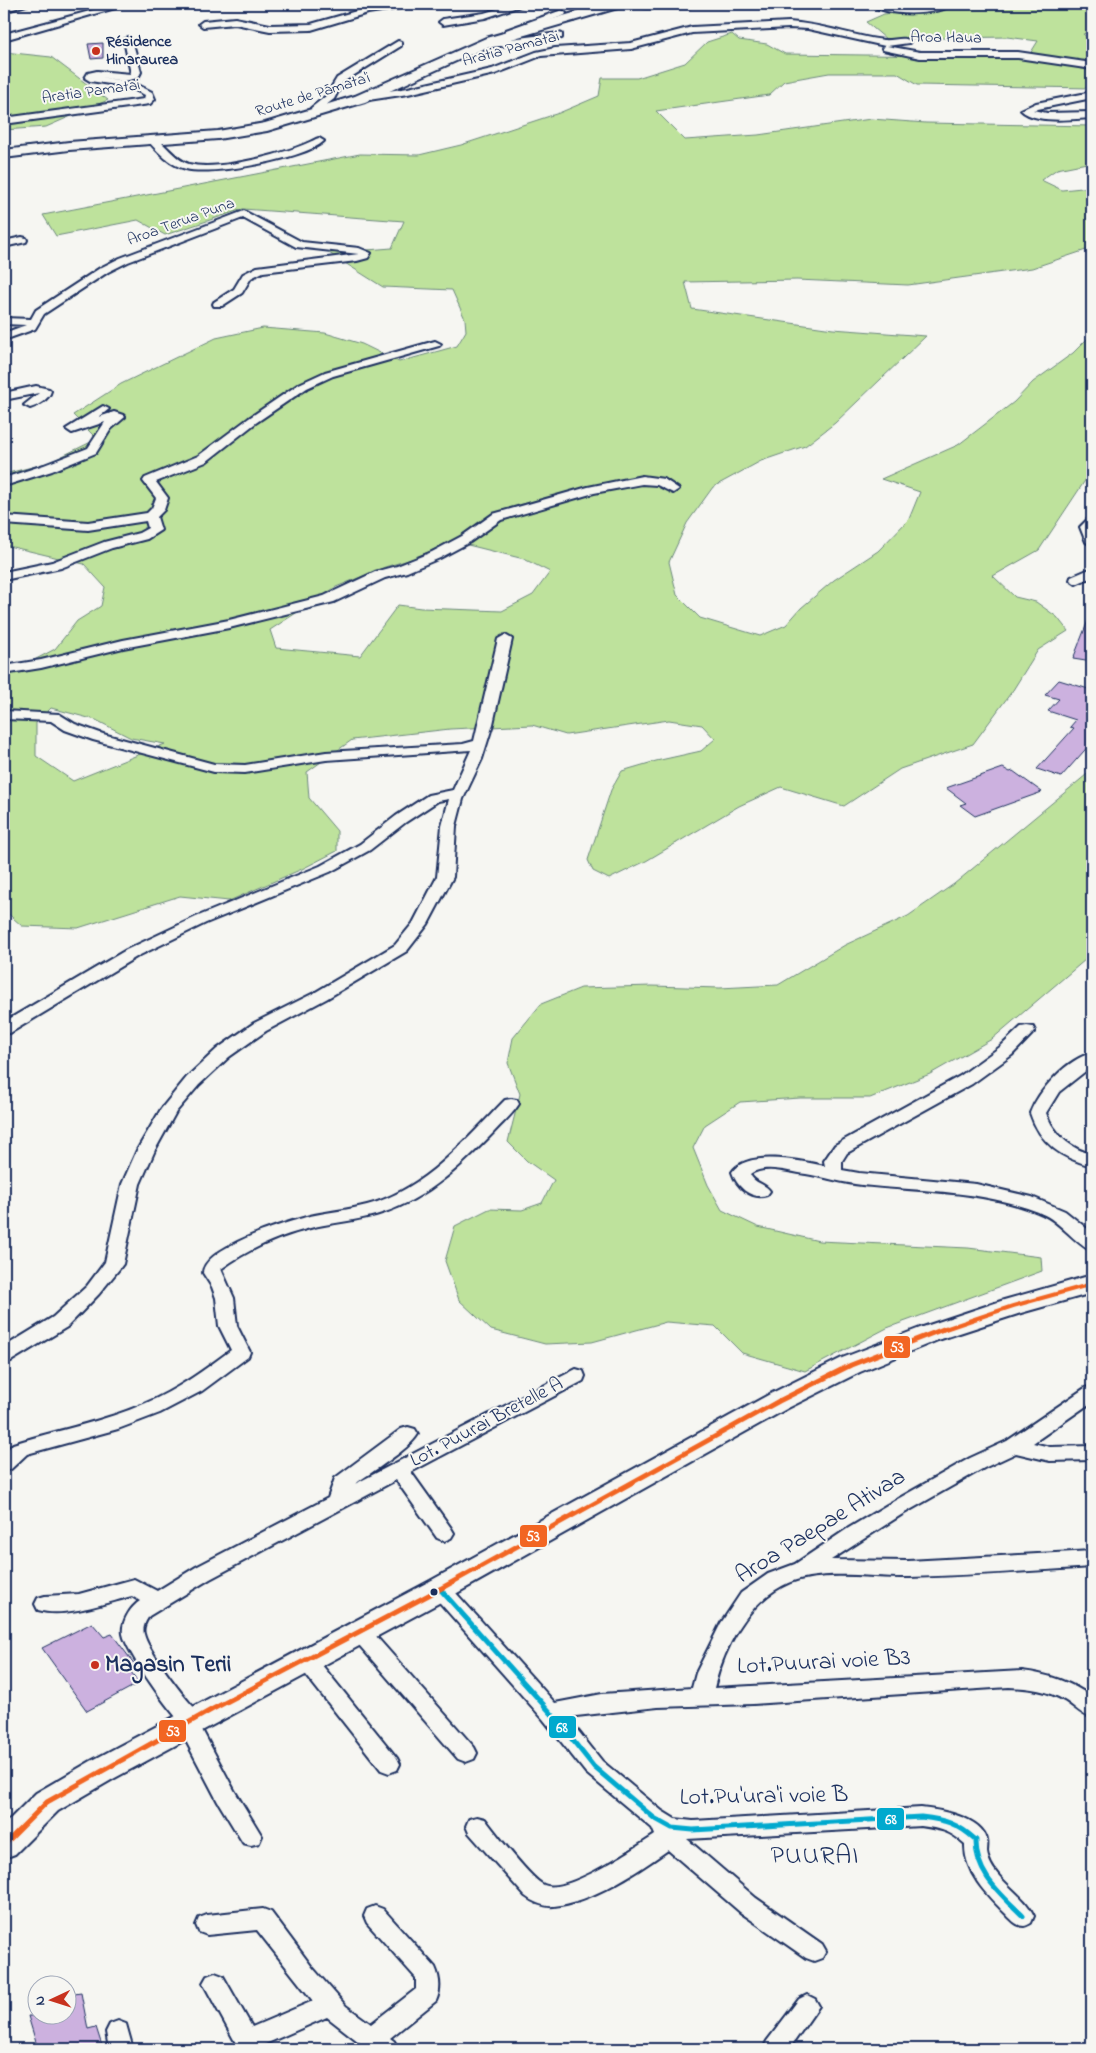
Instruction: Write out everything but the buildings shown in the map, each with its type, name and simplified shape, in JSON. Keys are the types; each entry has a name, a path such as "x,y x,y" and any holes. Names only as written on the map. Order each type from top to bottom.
{"main road":[{"name":"Route de Pāmata'i","path":"4,154 68,146 247,132 362,98 504,36 566,16 617,4"},
{"path":"4,1844 47,1802 190,1721 440,1589 779,1401 851,1365 929,1334 1013,1306 1092,1284"}],"street":[{"path":"4,9 25,4"},
{"path":"4,37 10,37 125,4"},
{"path":"203,24 235,21 270,28 311,27 367,11 408,4"},
{"path":"443,22 475,17 522,4"},
{"path":"566,16 593,4"},
{"path":"642,4 662,4"},
{"path":"642,4 690,4"},
{"path":"875,4 890,9 912,11 932,9 949,4"},
{"name":"Aratia Pamatai","path":"362,98 408,91 495,71 539,54 555,51 631,46 696,28 808,26 886,43 906,42"},
{"path":"481,46 530,33"},
{"name":"Aratia Pamatai","path":"481,46 559,36"},
{"name":"Aratia Pamatai","path":"4,121 82,109 147,102 150,99 149,94 142,89 90,78 91,75 103,73 124,78 135,76 136,72 128,40"},
{"name":"Aroa Haua","path":"875,41 894,51 920,55 1018,55 1092,66"},
{"path":"316,113 316,108 331,99 340,80 398,44"},
{"path":"1092,95 1039,105 1026,110 1033,114 1046,116 1092,115"},
{"path":"152,140 173,160 192,167 254,161 304,150 319,141"},
{"name":"Aroa Terua Puna","path":"4,337 31,327 40,312 118,264 244,214 300,245 366,253 364,256 357,258 262,269 247,276 238,291 218,304"},
{"path":"4,244 22,240"},
{"path":"4,321 34,322"},
{"path":"4,520 88,526 152,516 158,510 162,498 149,481 202,459 253,420 303,386 329,374 435,344"},
{"path":"4,397 32,390 46,391 44,395 30,405"},
{"path":"4,482 48,468 92,450 107,428 119,417 114,416 72,429 103,409"},
{"path":"4,670 41,664 123,644 229,624 329,600 380,575 402,569 436,555 466,540 497,517 592,490 642,480 660,482 673,489"},
{"path":"4,576 56,565 108,545 143,536 155,530 152,516"},
{"path":"1092,522 1086,528 1092,542"},
{"path":"1076,580 1092,572"},
{"path":"4,1356 60,1322 93,1290 114,1264 131,1184 142,1158 169,1110 193,1081 223,1053 260,1027 320,996 401,948 420,924 445,877 449,826 459,793 476,759 478,744 486,724 505,639"},
{"path":"4,715 54,717 70,727 98,737 222,768 245,769 302,758 463,748 478,744"},
{"path":"4,1029 132,953 210,916 325,869 371,842 433,798 459,793"},
{"path":"834,1173 833,1161 841,1149 966,1080 1006,1051 1027,1031"},
{"path":"1092,1058 1066,1077 1048,1094 1041,1104 1038,1114 1046,1133 1058,1144 1070,1152 1092,1160"},
{"path":"4,1464 20,1449 111,1424 153,1408 195,1386 228,1363 241,1352 228,1326 225,1298 221,1286 212,1272 212,1267 227,1255 300,1225 366,1212 389,1204 422,1187 441,1174 511,1104"},
{"path":"761,1191 752,1188 743,1179 741,1172 749,1166 764,1164 781,1165 859,1179 976,1190 1032,1203 1059,1215 1084,1234 1092,1245"},
{"path":"300,1225 329,1222 363,1223"},
{"name":"Lot. Puurai Bretelle A","path":"190,1721 141,1651 133,1633 135,1620 142,1610 203,1573 576,1376"},
{"name":"Aroa Paepae Ativaa","path":"701,1695 706,1672 731,1623 748,1598 775,1580 802,1570 854,1534 894,1510 977,1463 1014,1446 1092,1393"},
{"name":"Lot. Puurai Bretelle A","path":"336,1503 342,1483 408,1434"},
{"path":"1014,1446 1050,1454 1092,1453"},
{"name":"Lot. Puurai Bretelle A","path":"399,1470 444,1533"},
{"path":"802,1570 831,1568 908,1569 1092,1559"},
{"path":"45,1604 79,1602 134,1587 157,1601"},
{"name":"Lot.Pu'ura'i voie B","path":"440,1589 551,1713 594,1767 654,1818 672,1828 693,1830 922,1817 950,1821 960,1825 976,1840 974,1851 981,1868 997,1890 1023,1916"},
{"path":"360,1632 466,1754"},
{"path":"306,1660 389,1764"},
{"name":"Lot.Puurai voie B3","path":"551,1713 567,1708 602,1703 701,1695 753,1695 1026,1679 1051,1684 1073,1693 1092,1709"},
{"path":"190,1721 226,1796 251,1836"},
{"path":"654,1818 670,1837 748,1905 814,1951"},
{"path":"477,1826 538,1893 549,1897 565,1894 616,1873 670,1837"},
{"path":"207,1925 263,1919 304,1974 338,2013 378,2043 428,1994 427,1974 375,1916"},
{"path":"215,1982 247,2041 331,2004"},
{"path":"775,2049 807,2006"}],"green space":[{"path":"1004,4 1092,4 1092,32 1083,34 1092,41 1092,88 917,85 897,73 829,73 784,81 769,95 656,111 685,140 758,135 871,119 926,123 1092,126 1092,162 1057,169 1041,180 1062,190 1092,187 1092,248 1032,268 908,285 797,280 685,282 692,309 833,329 926,336 835,423 805,446 761,461 713,487 687,523 669,562 677,595 700,618 760,636 786,625 801,608 834,580 878,551 909,519 920,492 881,479 958,445 1014,402 1033,382 1073,353 1092,334 1092,470 1039,550 993,576 1015,597 1036,602 1057,617 1068,631 1038,650 1013,690 973,744 900,769 844,806 781,787 739,806 646,861 609,879 593,871 588,860 611,790 622,771 701,751 715,739 702,725 669,720 566,735 532,725 450,729 352,740 307,772 309,798 337,831 337,851 302,869 229,901 180,896 78,928 22,926 4,910 4,676 55,649 77,621 101,606 105,587 84,564 4,545 4,474 48,463 97,439 73,415 121,384 216,338 263,328 325,333 362,344 399,362 457,346 466,331 465,319 452,290 383,287 329,253 392,248 404,221 243,209 165,235 138,220 56,236 43,215 360,154 419,155 461,145 559,113 599,96 602,78 637,78 685,63 707,42 732,34 739,40 767,44 785,54 1028,57 1038,41 1007,37 886,39 866,22 884,14","holes":["452,541 524,559 550,572 533,595 502,611 421,608 398,605 360,656 276,648 270,630 336,587 385,567 415,558","51,708 96,720 131,738 165,744 73,781 36,756 36,723"]},
{"path":"4,52 51,57 108,100 46,127 4,130"},
{"path":"1092,770 1092,954 992,1039 930,1074 870,1098 800,1098 740,1102 705,1125 693,1148 708,1185 722,1210 758,1227 819,1241 968,1248 1041,1257 1042,1271 887,1328 805,1371 742,1353 715,1326 666,1322 592,1342 545,1344 491,1330 459,1300 445,1261 455,1226 489,1209 522,1210 542,1203 554,1180 527,1161 508,1142 520,1094 508,1063 513,1038 541,1004 581,988 652,986 720,988 778,985 845,945 908,916 954,884"}],"transit line":[{"name":"53","path":"4,1845 47,1802 102,1770 440,1589 779,1401 851,1365 929,1334 1013,1306 1092,1284"},
{"name":"68","path":"440,1589 551,1713 594,1767 654,1818 672,1828 693,1830 921,1817 946,1820 962,1828 976,1840 979,1862 990,1882 1023,1916"}],"place":[{"name":"Résidence Hinaraurea","path":"96,51"},
{"name":"Magasin Terii","path":"95,1665"}],"district":[{"name":"PUURAI","path":"815,1857"}]}
